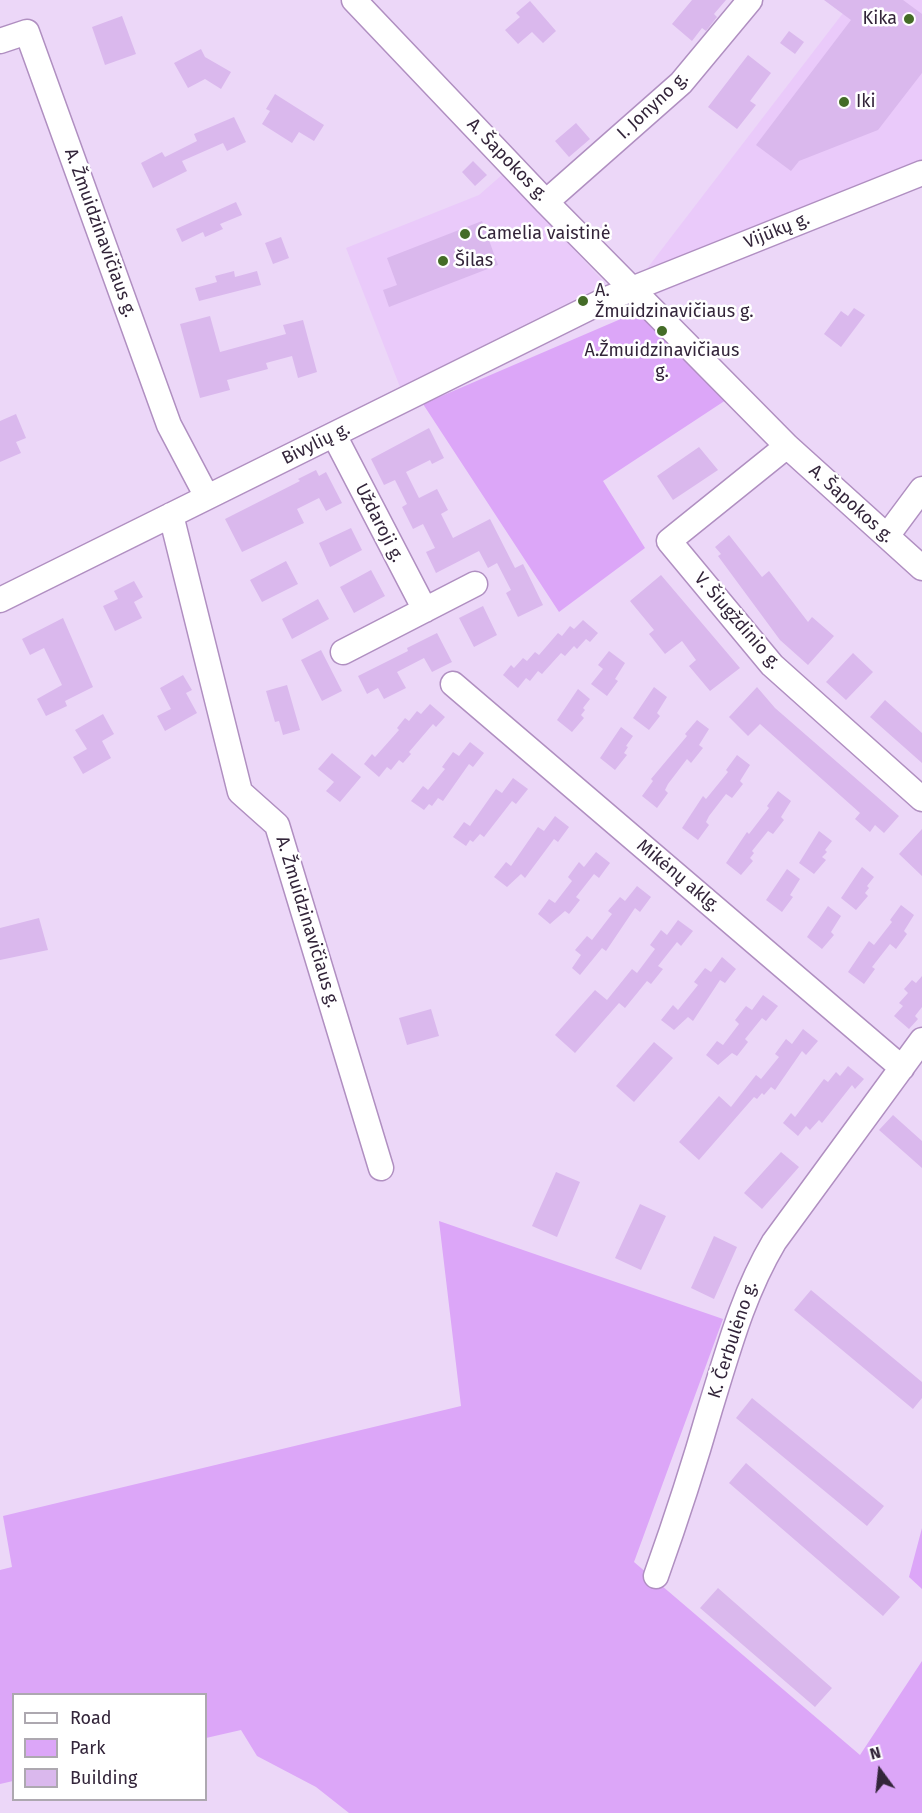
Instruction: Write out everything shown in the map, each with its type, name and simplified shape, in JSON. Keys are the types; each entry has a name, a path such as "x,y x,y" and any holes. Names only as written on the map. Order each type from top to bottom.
{"street":[{"name":"A. Šapokos g.","path":"354,0 546,202 787,446 922,568"},
{"name":"I. Jonyno g.","path":"546,202 681,83 750,0"},
{"name":"A. Žmuidzinavičiaus g.","path":"0,41 27,32 169,425 207,497"},
{"name":"Vijūkų g.","path":"632,288 922,173"},
{"name":"Bivylių g.","path":"0,600 632,288"},
{"name":"Uždaroji g.","path":"334,435 424,610"},
{"name":"V. Šiugždinio g.","path":"787,446 669,541 772,664 922,799"},
{"path":"887,536 922,489"},
{"name":"A. Žmuidzinavičiaus g.","path":"171,515 240,792 277,825 381,1168"},
{"path":"343,652 475,584"},
{"name":"Mikėnų aklg.","path":"453,684 902,1068"},
{"name":"K. Čerbulėno g.","path":"656,1576 682,1503 736,1324 754,1275 774,1242 922,1040"}],"shaded area":[{"path":"853,0 922,0 922,187 657,294 642,275"},
{"path":"503,174 606,284 400,387 346,248 479,195"}],"green space":[{"path":"637,312 726,400 603,481 645,548 559,612 423,404"},
{"path":"439,1221 723,1319 634,1562 860,1755 922,1661 922,1813 349,1813 316,1787 257,1756 241,1730 207,1738 207,1693 12,1693 12,1781 0,1784 0,1570 12,1567 3,1516 461,1406"},
{"path":"922,1528 922,1589 909,1577"}],"building":[{"path":"692,0 726,0 714,14 717,17 706,31 702,28 692,41 672,24"},
{"name":"Iki","path":"824,0 903,0 922,14 922,73 878,130 799,161 791,171 756,145 851,20"},
{"path":"530,1 556,31 543,43 532,32 518,44 505,30 520,17 516,13"},
{"path":"122,16 136,54 105,65 92,27"},
{"path":"789,31 804,42 795,54 780,43"},
{"path":"201,49 205,57 231,72 221,89 205,79 188,88 174,63"},
{"path":"748,55 771,73 750,101 756,105 737,129 708,107"},
{"path":"275,94 324,125 314,141 299,132 292,143 262,124 270,111 266,109"},
{"path":"234,117 246,142 227,151 223,143 182,161 187,171 153,188 141,163 162,152 165,157 197,141 194,134"},
{"path":"576,123 590,139 569,157 555,141"},
{"path":"473,161 487,175 475,186 462,172"},
{"path":"236,202 242,215 220,224 223,229 205,237 203,232 182,242 176,229"},
{"name":"Šilas","path":"482,221 498,265 389,307 383,290 397,285 387,258"},
{"path":"281,237 289,258 273,264 265,243"},
{"path":"234,271 235,277 257,271 261,285 199,301 195,288 217,282 215,276"},
{"path":"854,308 865,315 841,347 824,334 841,311 848,316"},
{"path":"210,316 220,352 286,334 283,325 303,320 317,372 298,378 292,356 266,363 268,369 227,380 230,390 200,398 180,324"},
{"path":"16,414 26,438 16,442 21,453 0,462 0,421"},
{"path":"429,428 444,458 432,464 430,460 406,472 419,498 437,489 448,510 441,514 453,538 490,519 515,568 523,564 543,605 518,617 506,593 511,590 497,563 488,568 479,551 436,573 426,552 435,548 423,524 413,529 402,507 407,504 395,480 384,485 371,459"},
{"path":"699,447 718,470 673,500 657,476"},
{"path":"316,470 319,476 326,472 342,503 326,511 319,498 297,509 304,523 242,552 225,519 300,481 298,479"},
{"path":"351,528 362,550 330,567 319,543"},
{"path":"729,535 762,577 769,571 808,622 812,617 834,636 808,665 780,640 718,556 721,554 715,547"},
{"path":"286,561 298,584 262,602 250,580"},
{"path":"371,570 385,596 354,613 340,587"},
{"path":"661,575 740,668 710,691 689,666 696,660 682,641 665,654 649,634 654,630 630,601"},
{"path":"134,581 143,597 134,602 142,618 115,631 103,606 118,599 114,591"},
{"path":"318,599 329,619 292,639 282,619"},
{"path":"483,606 497,635 474,647 459,618"},
{"path":"63,618 93,687 65,701 67,706 46,716 37,699 62,685 44,648 30,655 22,639"},
{"path":"583,620 598,633 590,642 586,639 577,649 574,646 565,656 561,653 542,674 538,671 530,681 526,678 518,688 503,675 511,665 514,668 523,658 527,661 535,652 539,655 558,633 562,636 570,626 574,629"},
{"path":"437,633 452,662 432,672 424,658 397,672 406,688 384,699 378,688 367,694 358,676 408,651 407,648"},
{"path":"321,650 342,691 322,701 301,660"},
{"path":"609,651 625,663 615,679 618,681 607,696 591,684 603,669 598,665"},
{"path":"853,653 873,672 846,700 826,682"},
{"path":"183,675 192,690 186,693 197,713 165,731 157,716 171,709 160,688"},
{"path":"287,685 300,730 283,735 279,721 275,722 266,691"},
{"path":"654,687 667,697 657,713 660,716 649,730 633,718"},
{"path":"757,687 775,708 899,816 884,833 875,825 870,832 855,819 860,813 760,724 748,736 729,717"},
{"path":"578,689 590,699 583,708 585,710 581,715 584,718 572,732 557,720"},
{"path":"885,700 922,733 922,763 870,717"},
{"path":"430,704 445,717 436,727 433,724 409,752 411,754 403,763 399,760 391,770 387,767 379,777 364,764 372,754 375,757 399,730 397,728 405,718 409,721 417,711 421,714"},
{"path":"103,714 114,734 102,741 111,758 83,774 73,757 87,749 75,730"},
{"path":"697,720 709,729 699,745 703,748 691,763 687,759 668,784 665,790 668,793 657,808 642,796 653,781 651,779 687,736 685,734"},
{"path":"621,727 633,736 626,746 628,747 624,753 627,755 615,770 600,758"},
{"path":"470,742 484,753 473,767 469,764 443,801 438,798 432,806 429,804 424,810 411,801 423,786 428,790 445,769 442,767 453,752 459,756"},
{"path":"332,753 361,777 340,802 326,791 334,782 318,769"},
{"path":"737,755 750,765 740,781 743,784 732,798 726,794 709,816 706,822 709,825 698,840 682,828 703,796 706,799 728,772 726,770"},
{"path":"513,778 528,789 516,804 512,801 484,837 480,834 473,842 470,840 466,846 453,837 464,822 470,826 496,789 502,793"},
{"path":"778,791 791,801 781,817 784,820 773,834 768,831 752,851 754,853 750,858 753,861 741,875 726,863 747,832 749,834 769,808 767,806"},
{"path":"555,816 569,827 558,842 554,839 525,878 521,874 507,887 494,877 506,862 511,866 538,827 544,831"},
{"path":"922,829 922,876 899,854"},
{"path":"819,831 832,841 822,857 826,860 814,874 799,863"},
{"path":"596,852 610,863 599,878 594,874 576,897 580,900 569,914 565,911 550,924 538,914 549,899 555,903 572,881 568,877 579,862 584,867"},
{"path":"862,867 874,877 867,886 869,888 865,893 868,896 856,910 841,898"},
{"path":"787,869 800,879 790,895 793,897 782,912 766,900"},
{"path":"637,886 651,897 640,912 635,908 606,951 602,948 580,975 572,968 581,955 575,950 587,936 592,940 612,914 608,911 620,897 625,901"},
{"path":"901,905 914,915 904,931 907,934 896,949 890,944 872,967 875,969 864,984 848,972 869,941 874,945 892,922 890,920"},
{"path":"828,906 841,916 831,932 834,935 822,949 807,937"},
{"path":"39,918 48,950 0,960 0,928"},
{"path":"678,920 693,931 681,946 677,942 658,966 663,969 651,984 647,981 625,1008 619,1003 575,1053 555,1035 595,990 607,1000 632,969 637,973 655,949 650,945 661,930 667,935"},
{"path":"722,957 736,969 725,983 720,980 693,1021 688,1017 674,1030 661,1020 673,1005 678,1010 698,985 694,982 705,968 711,972"},
{"path":"922,976 922,1007 915,1016 918,1019 909,1029 894,1016 903,1006 899,1003 908,993 904,989 912,980 916,983"},
{"path":"763,995 778,1006 766,1021 762,1018 745,1039 748,1042 737,1056 732,1053 718,1065 706,1055 717,1041 723,1045 739,1024 735,1020 746,1006 752,1010"},
{"path":"431,1009 439,1036 407,1045 399,1018"},
{"path":"803,1029 818,1041 806,1055 802,1051 775,1090 771,1087 764,1095 762,1093 757,1099 754,1097 699,1160 679,1142 719,1096 731,1107 756,1075 761,1079 779,1057 775,1054 786,1039 792,1044"},
{"path":"654,1042 673,1058 634,1102 616,1086"},
{"path":"848,1066 864,1079 855,1089 852,1085 822,1123 819,1120 810,1130 806,1126 798,1136 783,1123 791,1113 795,1117 824,1079 828,1082 836,1072 840,1076"},
{"path":"893,1115 922,1141 922,1168 879,1130"},
{"path":"781,1152 799,1167 762,1209 744,1193"},
{"path":"556,1172 580,1182 557,1237 532,1226"},
{"path":"640,1204 666,1216 641,1270 615,1258"},
{"path":"714,1236 737,1247 714,1299 691,1288"},
{"path":"811,1290 922,1382 922,1398 913,1409 794,1310"},
{"path":"752,1398 884,1506 867,1526 736,1418"},
{"path":"746,1463 900,1597 883,1616 729,1483"},
{"path":"718,1588 832,1688 815,1707 700,1608"}],"place":[{"name":"Kika","path":"909,19"},
{"name":"Iki","path":"844,102"},
{"name":"Camelia vaistinė","path":"465,234"},
{"name":"Šilas","path":"443,261"},
{"name":"A. Žmuidzinavičiaus g.","path":"583,301"},
{"name":"A.Žmuidzinavičiaus g.","path":"662,331"}]}
